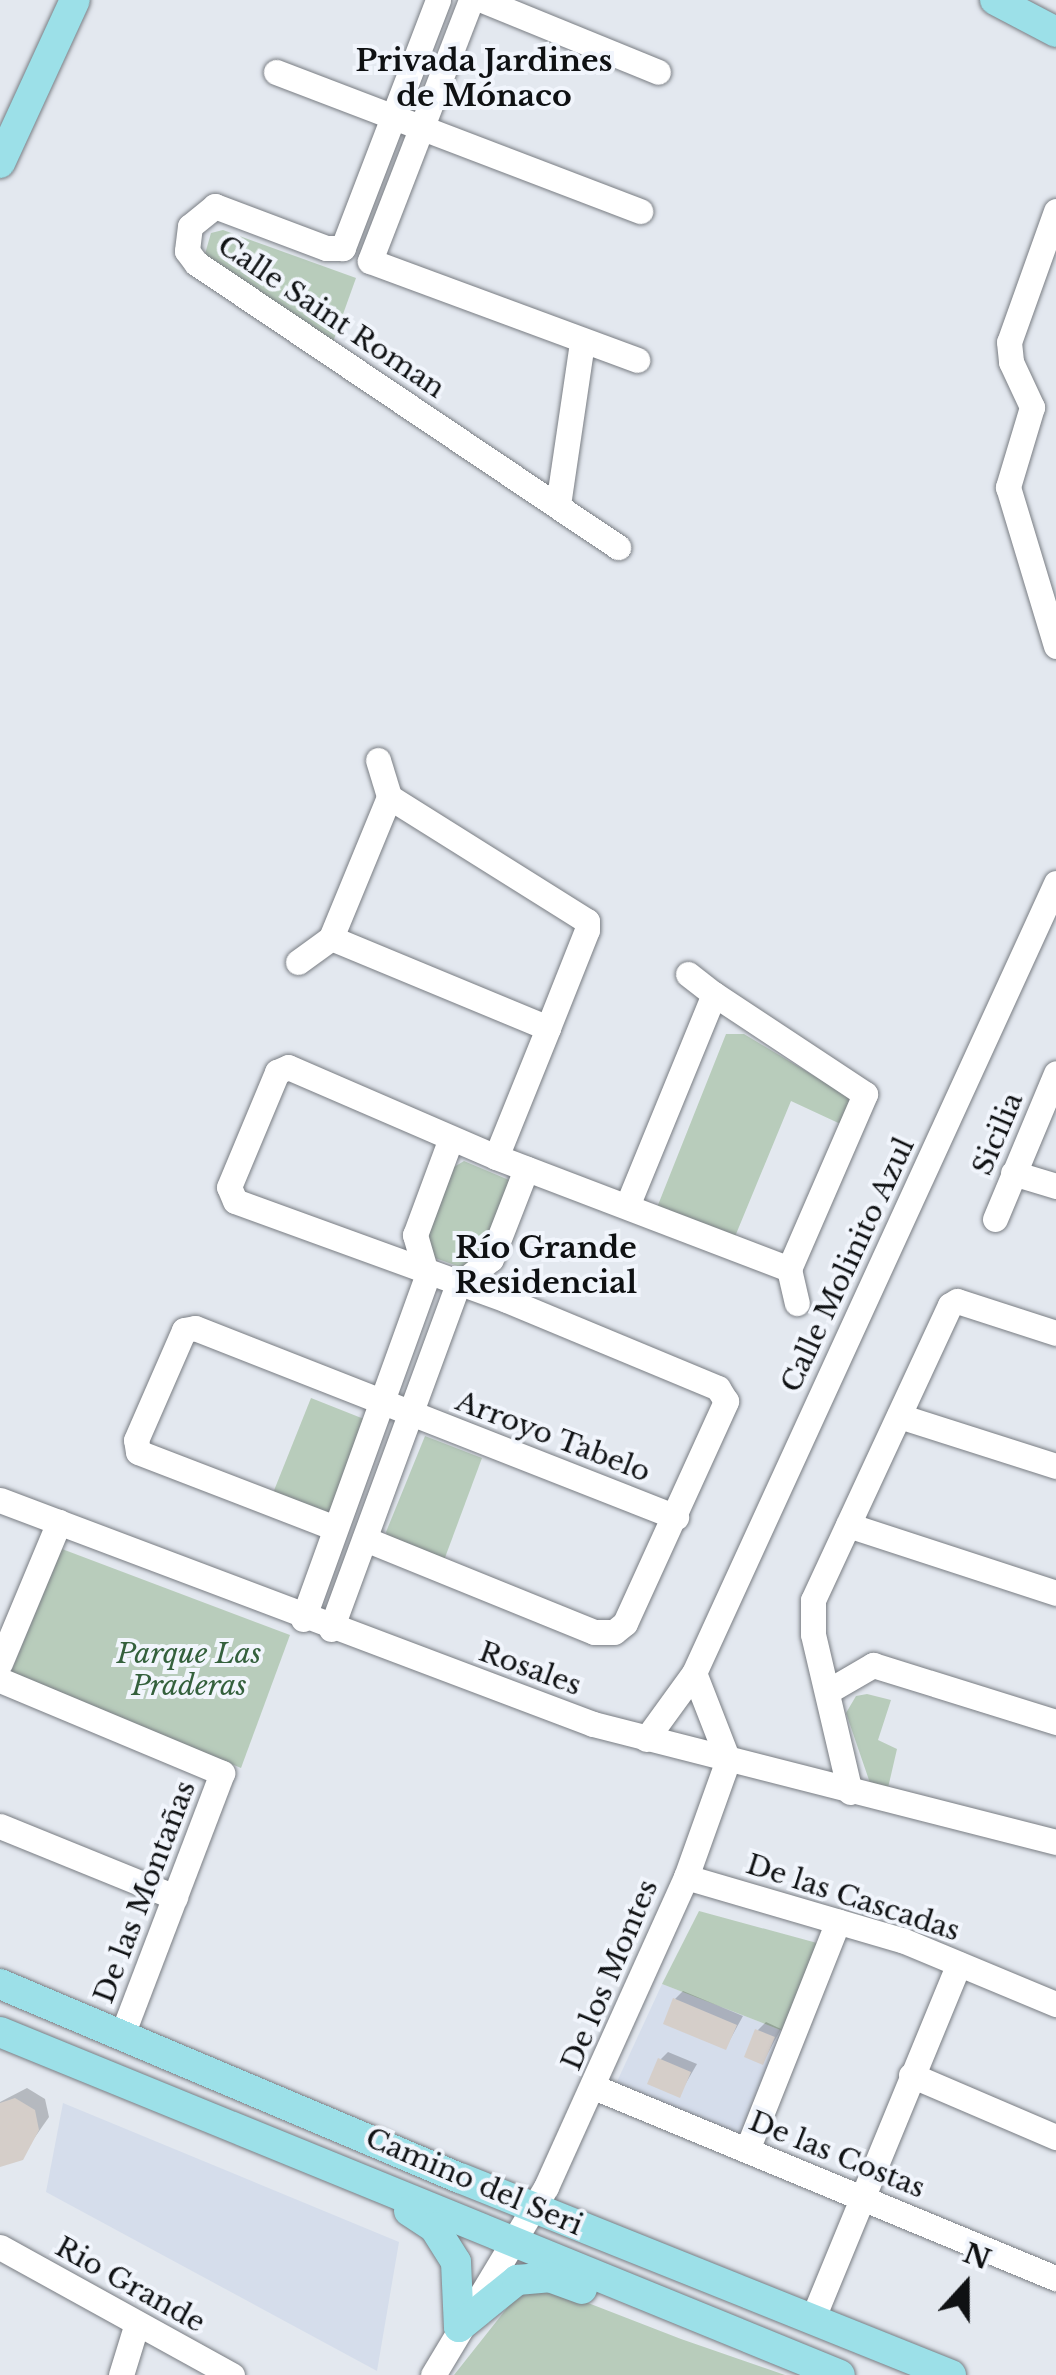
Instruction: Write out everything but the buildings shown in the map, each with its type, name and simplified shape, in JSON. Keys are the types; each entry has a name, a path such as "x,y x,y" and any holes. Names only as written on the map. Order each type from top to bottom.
{"main road":[{"path":"0,163 75,0"},
{"path":"995,0 1056,32"},
{"name":"Camino del Seri","path":"0,1984 534,2208 951,2375"},
{"name":"Camino del Seri","path":"0,2032 840,2375"},
{"path":"332,2170 417,2215 444,2239 461,2282 460,2327"},
{"path":"460,2327 508,2285 540,2276 640,2312 684,2311"}],"street":[{"path":"394,117 438,0"},
{"path":"471,0 370,261 637,360"},
{"path":"482,0 658,72"},
{"path":"276,72 640,211"},
{"name":"Calle Saint Roman","path":"394,117 343,248 326,248 215,206 201,212 185,240 196,264 618,547"},
{"path":"1056,211 1009,342 1011,362 1032,408 1008,487 1056,646"},
{"path":"558,505 582,342"},
{"path":"378,760 390,797 585,917 587,930 496,1157"},
{"path":"298,962 331,938 390,797"},
{"name":"Calle Molinito Azul","path":"646,1739 694,1673 1056,883"},
{"path":"331,938 548,1028"},
{"path":"688,974 714,994 871,1089 789,1269 796,1303"},
{"path":"627,1206 714,994"},
{"path":"365,1539 605,1633 626,1623 724,1408 723,1392 506,1300 427,1276 235,1201 229,1187 283,1067 526,1169 789,1269"},
{"name":"Sicilia","path":"995,1219 1056,1073"},
{"path":"303,1619 427,1276 414,1235 450,1138"},
{"path":"331,1628 457,1286 491,1259 526,1169"},
{"path":"1013,1173 1056,1186"},
{"path":"491,1259 506,1300"},
{"path":"850,1792 834,1728 830,1690 814,1634 813,1600 948,1308 958,1301 1056,1333"},
{"name":"Arroyo Tabelo","path":"335,1528 144,1456 136,1440 188,1328 676,1517"},
{"path":"898,1416 1056,1466"},
{"name":"Rosales","path":"0,1500 303,1619 646,1739 1056,1842"},
{"path":"0,1663 59,1522"},
{"path":"848,1524 1056,1594"},
{"path":"830,1690 873,1665 1056,1722"},
{"path":"694,1673 728,1760"},
{"name":"De las Montañas","path":"0,1680 220,1770 122,2035"},
{"name":"De los Montes","path":"433,2375 534,2208 594,2088 686,1876 728,1760"},
{"path":"0,1826 175,1896"},
{"name":"De las Cascadas","path":"686,1876 838,1921 1056,2004"},
{"path":"747,2150 838,1921"},
{"path":"812,2320 959,1964"},
{"path":"911,2075 1056,2137"},
{"name":"De las Costas","path":"594,2088 1056,2278"},
{"name":"Rio Grande","path":"0,2247 232,2375"},
{"path":"121,2375 136,2322"}],"shaded area":[{"path":"662,1984 783,2031 740,2135 615,2086"},
{"path":"63,2103 399,2242 377,2371 46,2192"}],"green space":[{"path":"223,230 356,278 333,342 205,254 211,233"},
{"path":"726,1034 744,1034 856,1101 847,1127 791,1101 734,1239 656,1210"},
{"path":"464,1161 509,1180 486,1262 469,1270 432,1257 423,1240 449,1170"},
{"path":"311,1398 369,1421 333,1520 271,1498"},
{"path":"425,1436 482,1458 443,1563 389,1543 386,1532"},
{"name":"Parque Las Praderas","path":"62,1549 290,1635 241,1768 11,1672"},
{"path":"867,1694 891,1700 878,1740 897,1749 888,1788 870,1783 846,1713 856,1696"},
{"path":"699,1911 817,1943 783,2031 662,1984"},
{"path":"552,2289 785,2375 454,2375 518,2294"}],"district":[{"name":"Privada Jardines de Mónaco","path":"484,78"},
{"name":"Río Grande Residencial","path":"546,1265"}]}
